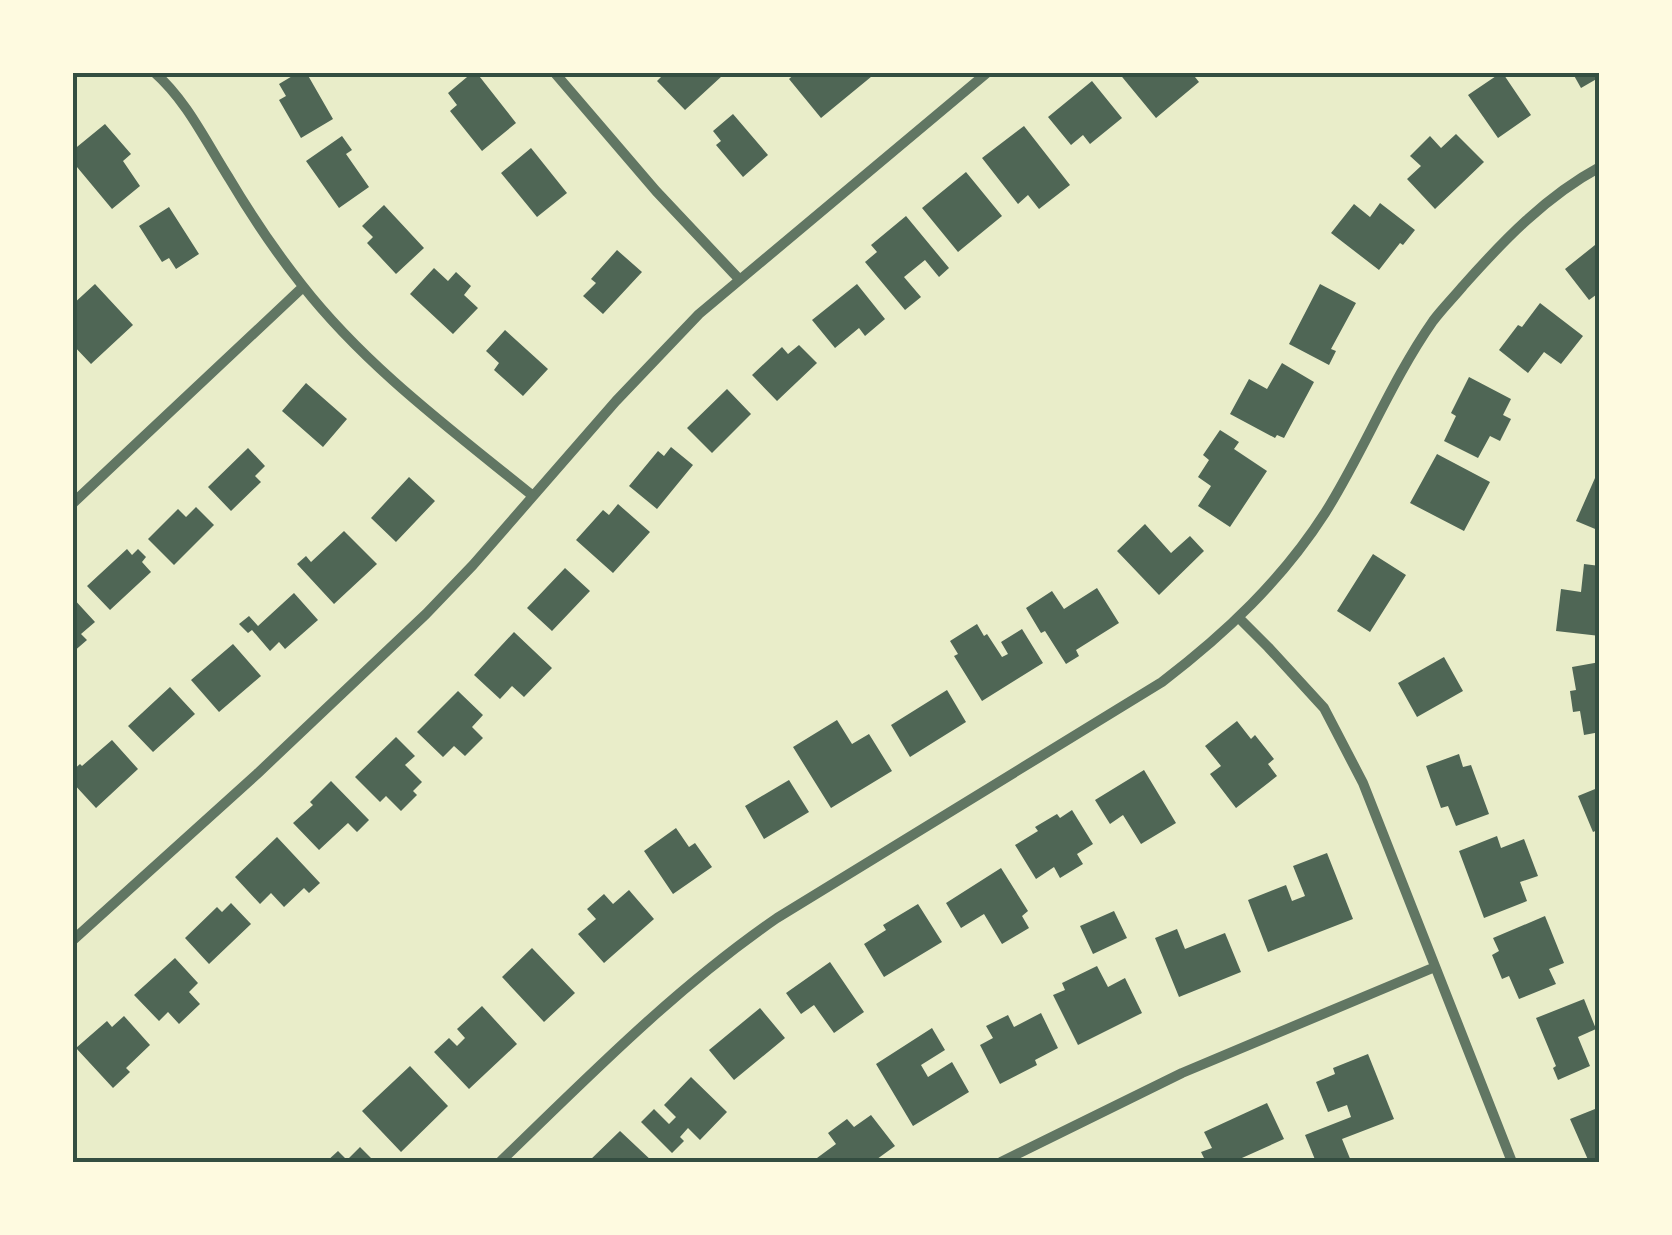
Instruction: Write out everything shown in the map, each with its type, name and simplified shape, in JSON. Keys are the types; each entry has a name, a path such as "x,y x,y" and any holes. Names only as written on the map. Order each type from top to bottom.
{"street":[{"path":"154,72 184,104 252,217 338,328 416,401 534,496"},
{"path":"554,72 656,191 740,280"},
{"path":"72,941 426,614 699,314 986,73"},
{"path":"500,1162 641,1025 727,953 1162,682 1210,646 1291,560 1326,512 1434,320 1520,226 1565,189 1600,167"},
{"path":"72,504 303,286"},
{"path":"1239,618 1324,708 1343,741 1363,782 1512,1162"},
{"path":"1001,1162 1182,1073 1435,968"}],"building":[{"path":"306,72 333,119 301,138 279,100 286,96 279,84"},
{"path":"473,72 516,123 482,151 450,111 457,105 448,93"},
{"path":"666,72 718,72 722,76 685,110 657,81"},
{"path":"797,72 877,72 821,118 789,79"},
{"path":"1118,72 1191,72 1199,82 1156,118"},
{"path":"1502,72 1531,115 1498,138 1468,95"},
{"path":"1572,72 1600,72 1600,77 1581,88"},
{"path":"1092,81 1122,118 1090,144 1083,135 1071,145 1048,117"},
{"path":"733,114 768,155 743,177 716,145 721,141 713,131"},
{"path":"105,124 131,154 123,161 140,186 112,209 72,161 72,151"},
{"path":"1024,126 1070,185 1039,209 1028,195 1018,204 982,158"},
{"path":"1456,134 1484,162 1435,209 1407,179 1421,166 1410,156 1430,136 1441,148"},
{"path":"342,136 352,150 346,154 369,187 339,208 306,161"},
{"path":"531,148 567,193 537,217 501,173"},
{"path":"966,172 1002,216 958,252 922,208"},
{"path":"1380,203 1415,230 1379,270 1331,233 1354,204 1370,217"},
{"path":"384,205 424,248 396,274 367,243 373,237 362,226"},
{"path":"169,207 199,254 176,269 169,258 162,262 139,226"},
{"path":"906,216 949,268 939,277 925,260 904,277 921,297 905,310 865,262 877,252 871,245"},
{"path":"1600,241 1600,292 1589,300 1565,269"},
{"path":"617,250 642,272 603,314 583,296 596,283 591,279"},
{"path":"434,268 448,281 456,272 471,286 464,295 478,308 453,334 410,294"},
{"path":"95,284 133,325 91,364 72,344 72,305"},
{"path":"857,284 885,319 865,336 859,328 835,348 812,320"},
{"path":"1320,284 1356,303 1331,349 1336,351 1329,365 1289,344"},
{"path":"1540,303 1583,336 1561,364 1544,352 1528,373 1499,350"},
{"path":"505,330 548,369 523,396 494,370 499,363 486,351"},
{"path":"799,345 817,363 777,401 752,375 782,347 788,354"},
{"path":"1282,363 1314,382 1284,438 1275,438 1230,414 1249,379 1267,389"},
{"path":"1469,377 1511,399 1503,415 1511,419 1500,441 1490,436 1478,458 1444,441 1456,416 1451,413"},
{"path":"306,383 347,419 323,447 282,411"},
{"path":"727,389 751,414 712,453 687,428"},
{"path":"1220,430 1239,442 1234,449 1267,471 1230,527 1198,506 1211,486 1198,477 1209,460 1203,455"},
{"path":"671,447 693,465 657,509 629,486 658,451 664,456"},
{"path":"248,448 265,466 255,476 261,482 231,511 208,487"},
{"path":"1437,454 1490,482 1464,531 1410,503"},
{"path":"409,477 435,501 396,542 371,518"},
{"path":"1595,478 1600,480 1600,531 1576,521"},
{"path":"618,504 650,532 613,573 576,540 603,510 609,515"},
{"path":"196,507 214,525 174,565 148,539 178,509 186,517"},
{"path":"1145,524 1171,553 1190,536 1204,551 1159,595 1117,551"},
{"path":"344,531 377,564 334,604 297,564 306,556 311,562"},
{"path":"127,549 132,555 138,549 146,557 142,562 151,572 110,610 87,586"},
{"path":"1373,554 1406,575 1370,632 1337,611"},
{"path":"1584,564 1600,566 1600,636 1556,631 1561,589 1581,592"},
{"path":"565,568 590,591 552,631 527,608"},
{"path":"1097,588 1119,623 1076,650 1079,656 1066,664 1026,608 1052,591 1064,609"},
{"path":"294,593 318,620 285,649 279,642 270,651 252,630 248,633 239,624 249,616 258,626"},
{"path":"72,597 95,622 81,634 87,640 72,653"},
{"path":"977,624 1002,657 1008,654 1001,642 1022,629 1043,663 982,701 954,656 958,654 950,641"},
{"path":"514,632 552,668 524,697 512,686 500,699 474,675"},
{"path":"233,644 261,676 219,712 191,680"},
{"path":"1444,657 1463,691 1417,717 1398,683"},
{"path":"1600,662 1600,732 1584,735 1580,711 1573,712 1570,691 1576,690 1572,667"},
{"path":"170,687 195,714 153,752 128,726"},
{"path":"947,690 966,722 910,757 891,725"},
{"path":"458,691 483,715 472,727 483,738 465,756 454,746 443,757 417,732"},
{"path":"837,720 852,744 869,734 892,771 831,808 793,747"},
{"path":"1237,721 1251,739 1255,735 1274,759 1268,764 1277,776 1236,808 1210,774 1221,766 1205,746"},
{"path":"396,737 415,756 405,765 422,782 413,791 417,795 401,811 386,796 380,802 355,777"},
{"path":"112,740 138,769 96,808 72,782 72,771"},
{"path":"1459,754 1463,767 1471,765 1489,814 1456,826 1448,806 1441,808 1426,766"},
{"path":"1144,770 1176,823 1141,844 1123,815 1110,824 1095,800"},
{"path":"789,780 809,812 764,839 745,806"},
{"path":"331,781 369,820 357,832 348,823 319,850 293,823"},
{"path":"1600,787 1600,829 1593,832 1578,796"},
{"path":"1072,810 1093,844 1077,854 1083,864 1060,878 1054,867 1036,879 1015,845 1038,831 1035,827"},
{"path":"676,828 689,847 695,843 712,867 673,894 644,851"},
{"path":"1497,836 1501,848 1524,839 1538,876 1520,882 1527,901 1484,918 1459,851"},
{"path":"277,837 320,883 309,893 304,888 284,907 271,893 260,904 235,877"},
{"path":"1327,853 1353,919 1268,952 1248,900 1286,885 1292,901 1305,896 1293,866"},
{"path":"1001,868 1028,911 1022,916 1029,928 1002,944 984,914 961,928 946,903"},
{"path":"629,890 654,919 604,963 578,934 596,919 587,909 604,894 613,904"},
{"path":"231,903 251,924 209,964 185,938 217,907 222,912"},
{"path":"918,904 942,942 884,977 864,944 886,930 883,925"},
{"path":"1114,911 1127,938 1093,954 1080,926"},
{"path":"1545,916 1564,963 1549,969 1556,984 1519,999 1509,976 1502,979 1492,955 1499,951 1493,938"},
{"path":"1177,929 1185,949 1225,933 1241,972 1179,997 1155,938"},
{"path":"532,948 575,993 544,1022 502,977"},
{"path":"175,958 198,983 189,992 200,1004 179,1024 168,1012 159,1021 134,995"},
{"path":"830,962 864,1012 834,1033 814,1005 801,1014 786,993"},
{"path":"1097,966 1108,987 1125,978 1142,1013 1078,1045 1053,995 1065,990 1062,983"},
{"path":"1584,999 1596,1029 1578,1037 1590,1066 1558,1080 1536,1018"},
{"path":"482,1006 517,1044 469,1089 434,1052 449,1038 457,1046 465,1038 457,1029"},
{"path":"760,1008 785,1038 734,1080 709,1050"},
{"path":"1041,1013 1058,1048 1035,1060 1037,1065 1000,1084 980,1045 993,1038 986,1026 1008,1015 1014,1027"},
{"path":"124,1016 150,1045 126,1068 130,1072 113,1088 76,1048 107,1021 112,1027"},
{"path":"932,1028 945,1050 921,1065 928,1077 952,1062 969,1092 913,1126 876,1064"},
{"path":"1368,1054 1394,1119 1342,1139 1351,1161 1316,1162 1305,1135 1351,1117 1347,1105 1328,1112 1316,1082 1335,1074 1333,1068"},
{"path":"410,1066 448,1106 401,1152 362,1111"},
{"path":"691,1077 727,1112 700,1140 688,1128 680,1137 684,1141 672,1153 641,1122 654,1109 669,1124 676,1117 664,1105"},
{"path":"1267,1103 1284,1139 1233,1162 1206,1162 1201,1152 1212,1148 1204,1132"},
{"path":"1600,1107 1600,1162 1589,1162 1570,1119"},
{"path":"871,1115 895,1146 873,1162 821,1162 817,1158 836,1144 828,1133 847,1119 854,1127"},
{"path":"620,1131 653,1162 588,1162"},
{"path":"360,1147 375,1162 326,1162 338,1151 347,1160"}]}
